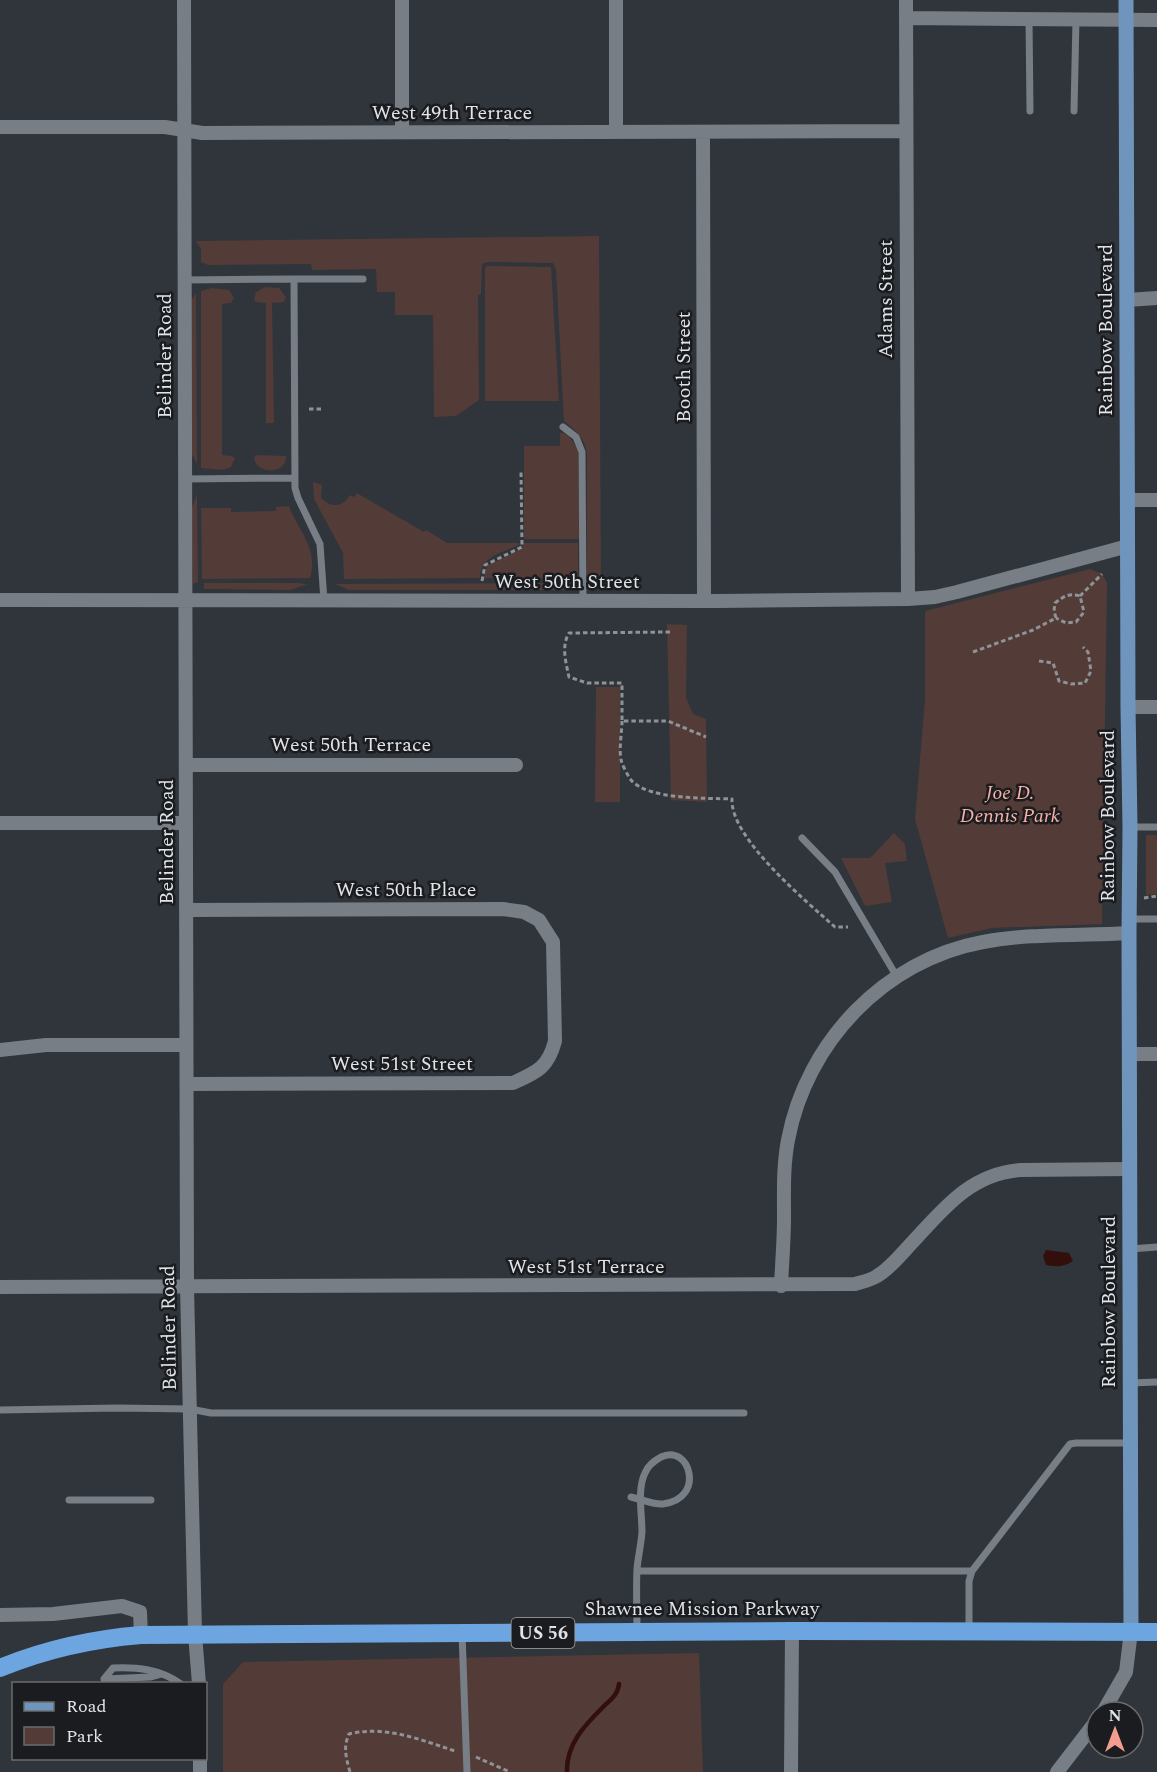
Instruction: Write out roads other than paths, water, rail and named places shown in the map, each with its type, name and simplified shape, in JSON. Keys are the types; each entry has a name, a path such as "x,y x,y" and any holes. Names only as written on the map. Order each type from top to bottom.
{"highway":[{"name":"Shawnee Mission Parkway","path":"0,1668 34,1654 77,1643 141,1635 792,1631 1157,1632"}],"main road":[{"name":"Rainbow Boulevard","path":"1126,0 1131,1631"}],"street":[{"name":"Belinder Road","path":"184,0 187,1287 195,1634 199,1682"},
{"path":"402,0 402,132"},
{"path":"616,0 616,132"},
{"name":"Adams Street","path":"906,0 908,599"},
{"path":"906,18 1157,20"},
{"name":"West 49th Terrace","path":"0,127 165,127 202,133 905,131"},
{"name":"Booth Street","path":"703,132 704,601"},
{"path":"1127,300 1157,298"},
{"path":"1128,500 1157,500"},
{"name":"West 50th Street","path":"0,600 864,601 908,599 957,592 1128,546"},
{"path":"1128,707 1157,707"},
{"name":"West 50th Terrace","path":"186,765 516,765"},
{"path":"0,823 186,823"},
{"name":"West 50th Place","path":"187,910 503,909 524,912 539,920 553,942 555,1000"},
{"path":"781,1286 785,1161 793,1118 810,1074 836,1033 868,998 897,977 942,954 981,942 1129,926"},
{"name":"West 51st Street","path":"187,1084 513,1083 538,1072 551,1056 555,1041 555,1000"},
{"path":"0,1050 46,1045 186,1045"},
{"path":"1129,1054 1157,1054"},
{"name":"West 51st Terrace","path":"0,1287 855,1284 878,1276 901,1255 948,1204 989,1176 1004,1171 1020,1170 1129,1169"},
{"path":"0,1615 53,1614 122,1606 140,1612 141,1635"},
{"path":"791,1772 792,1631"},
{"path":"1110,1700 1126,1672 1131,1631"},
{"path":"1057,1772 1085,1736"}],"lane":[{"path":"1029,19 1030,111"},
{"path":"1074,111 1076,19"},
{"path":"294,279 295,478 298,498 321,544 324,601"},
{"path":"184,280 363,279"},
{"path":"563,427 576,437 582,452 583,601"},
{"path":"185,479 295,478"},
{"path":"1130,827 1157,827"},
{"path":"802,838 835,872 897,977"},
{"path":"1129,926 1157,919"},
{"path":"1130,1249 1157,1247"},
{"path":"1130,1383 1157,1383"},
{"path":"0,1410 117,1407 190,1409 211,1413 744,1413"},
{"path":"969,1631 969,1581 972,1571 1070,1444 1130,1443"},
{"path":"631,1497 662,1504 678,1499 688,1486 691,1477 689,1468 677,1457 666,1455 652,1463 646,1470 642,1481 642,1536 637,1571 637,1632"},
{"path":"69,1500 151,1500"},
{"path":"637,1571 972,1571"},
{"path":"462,1634 467,1772"},
{"path":"104,1681 112,1668 141,1667 179,1682"}],"waterway":[{"path":"567,1772 573,1744 590,1721 613,1697 619,1684"}],"park label":[{"name":"Joe D. Dennis Park","path":"1010,804"}]}
